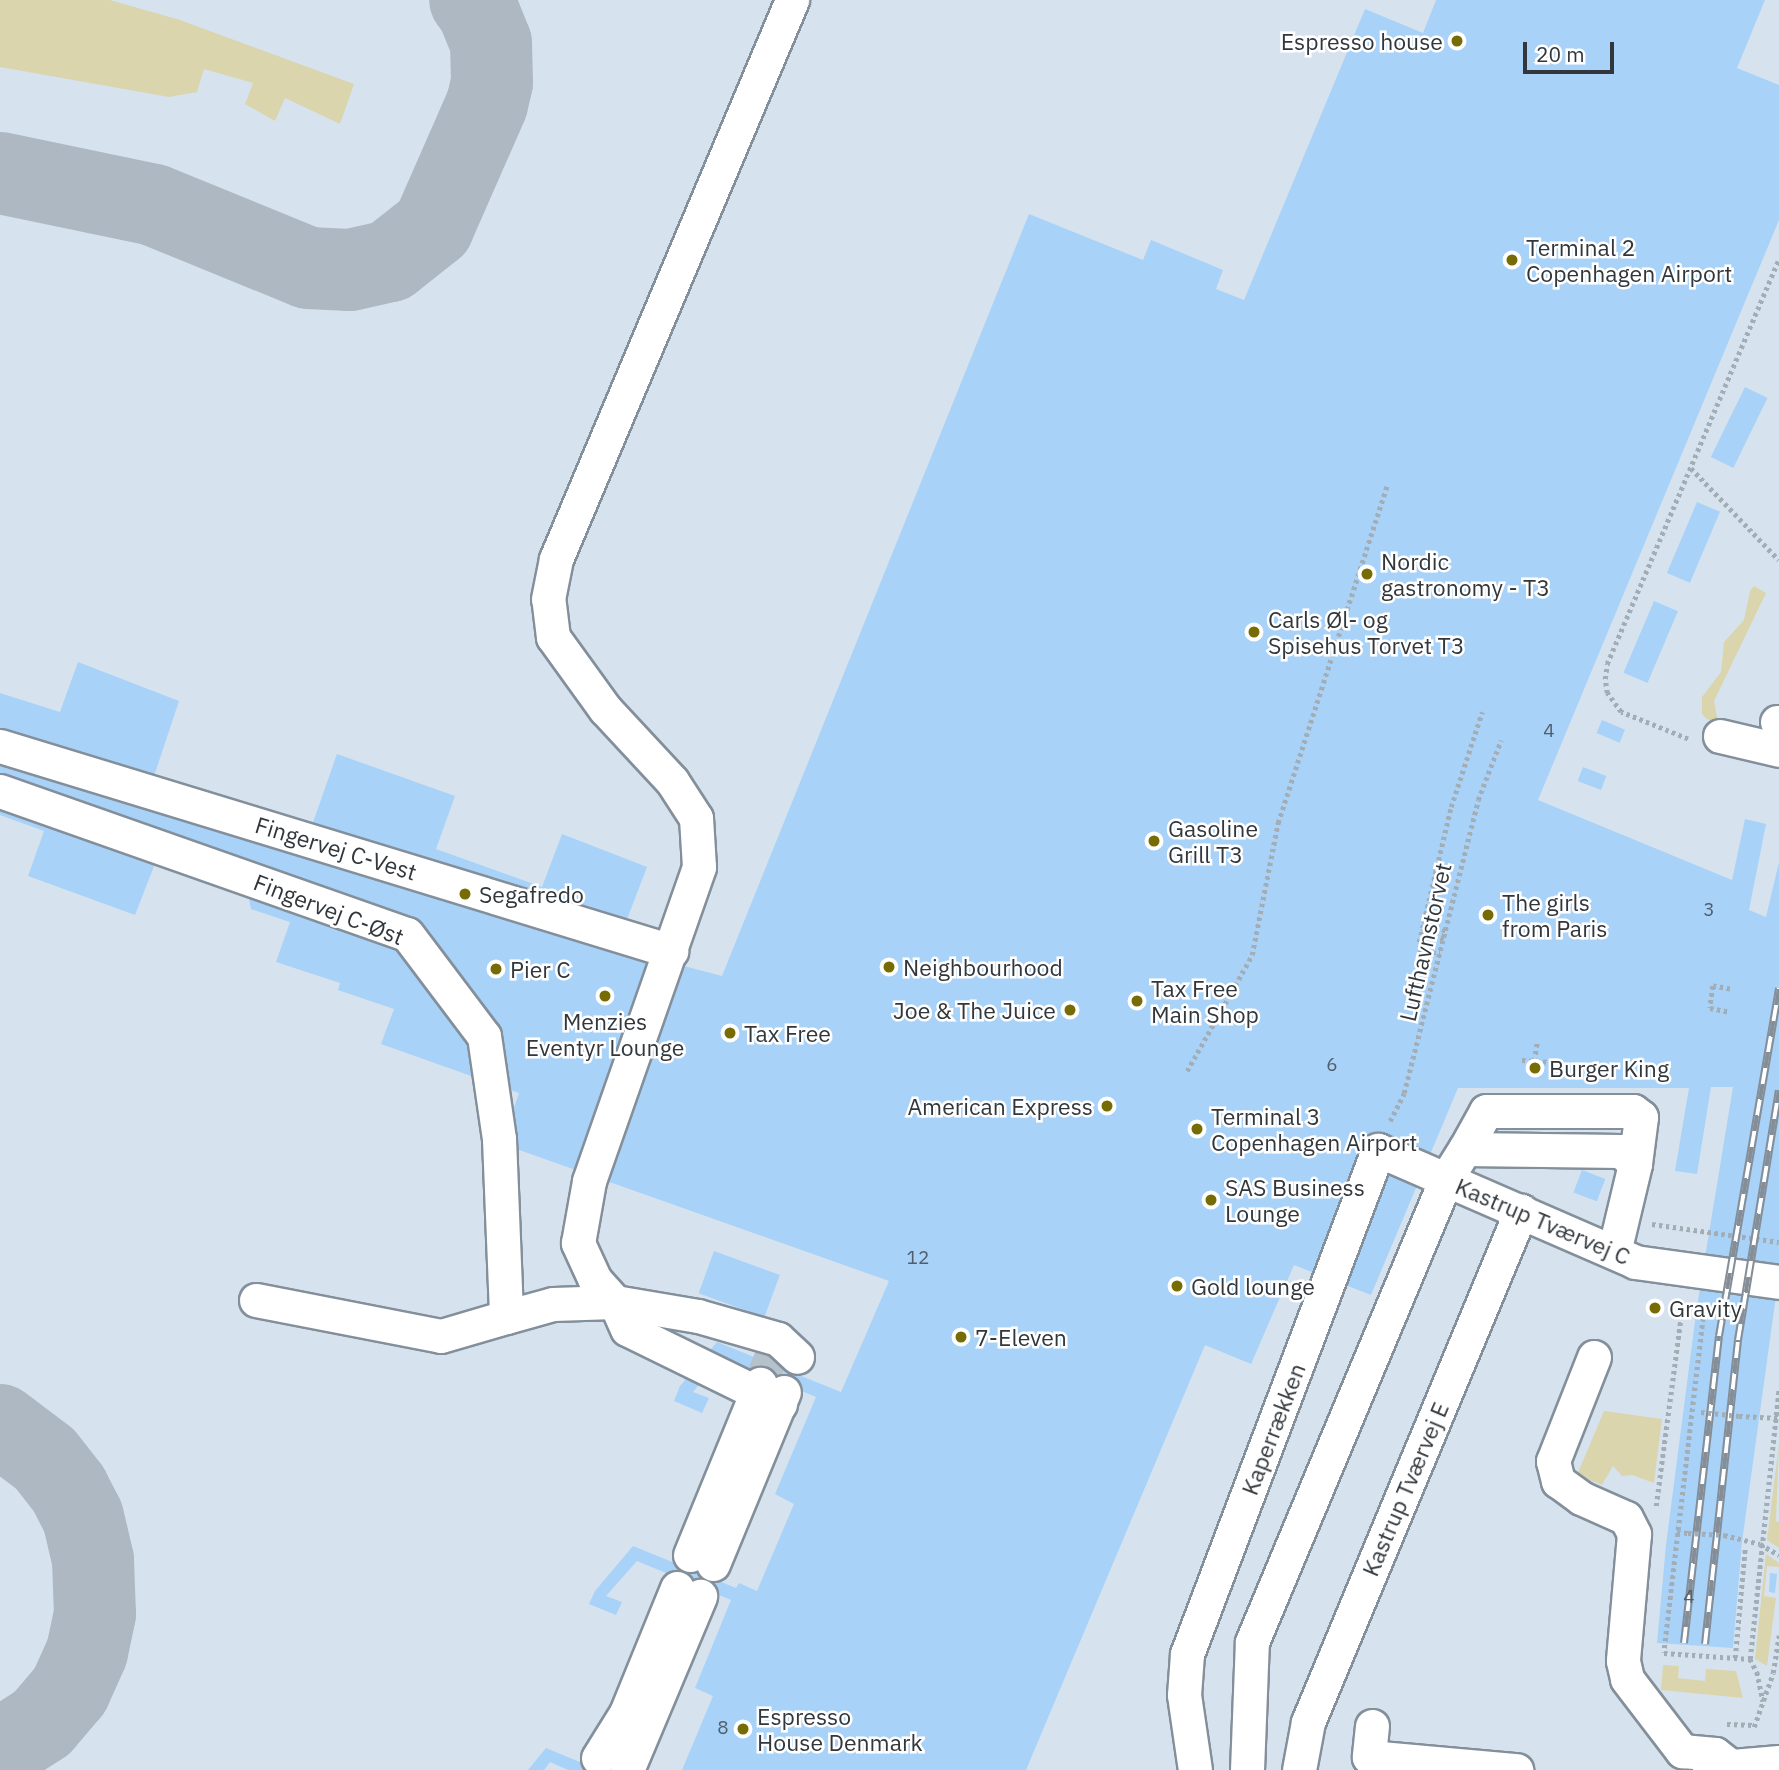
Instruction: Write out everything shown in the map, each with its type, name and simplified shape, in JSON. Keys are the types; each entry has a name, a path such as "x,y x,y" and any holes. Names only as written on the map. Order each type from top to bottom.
{"lane":[{"path":"702,1559 770,1393 627,1329 615,1302 595,1280 578,1242 589,1181 699,867 696,818 673,781 605,709 553,637 548,599 556,559 792,0"},
{"path":"1720,736 1778,732"},
{"name":"Fingervej C-Vest","path":"0,746 671,951"},
{"name":"Fingervej C-Øst","path":"0,791 407,934 484,1036 499,1139 506,1317"},
{"path":"1378,1150 1439,1177"},
{"name":"Kaperrækken","path":"1195,1770 1184,1695 1186,1654 1378,1150"},
{"path":"1247,1770 1252,1642 1439,1177 1465,1150 1621,1151 1635,1164 1614,1252"},
{"name":"Kastrup Tværvej C","path":"1439,1177 1635,1262 1779,1282"},
{"name":"Kastrup Tværvej E","path":"1299,1770 1308,1722 1521,1211"},
{"path":"256,1300 441,1336 553,1304 615,1302 698,1316 778,1339 797,1357"},
{"path":"1594,1357 1553,1461 1558,1480 1581,1497 1626,1518 1634,1534 1623,1661 1627,1679 1682,1751 1715,1754 1753,1764"},
{"path":"612,1764 626,1713 688,1592"},
{"path":"1372,1726 1369,1757 1516,1770"},
{"path":"1696,1770 1753,1764"}],"path":[{"path":"1606,693 1607,664 1779,261"},
{"path":"1691,468 1779,560"},
{"path":"1187,1072 1252,954 1278,822 1387,486"},
{"path":"1419,942 1451,807 1482,712"},
{"name":"Lufthavnstorvet","path":"1378,1150 1405,1093 1478,800 1502,740"},
{"path":"1423,921 1446,932"},
{"path":"1422,929 1444,939"},
{"path":"1418,953 1440,953"},
{"path":"1730,989 1713,986 1710,1008 1731,1012"},
{"path":"1534,1060 1536,1043"},
{"path":"1522,1060 1554,1062"},
{"path":"1623,1211 1647,1224 1779,1242"},
{"path":"1670,1296 1705,1303 1664,1653 1749,1659"},
{"path":"1654,1515 1683,1299"},
{"path":"1763,1703 1757,1672 1749,1659 1779,1390"},
{"path":"1692,1411 1777,1419"},
{"path":"1677,1532 1724,1535 1760,1544 1779,1555"},
{"path":"1735,1658 1745,1549"},
{"path":"1753,1764 1754,1725 1773,1673 1779,1635"}],"shaded area":[{"path":"0,0 110,0 180,20 354,84 340,124 285,98 275,121 245,104 253,83 204,69 197,92 169,97 0,67"},
{"path":"1754,586 1766,593 1714,701 1717,717 1723,724 1707,719 1702,714 1702,697 1721,672 1724,642 1744,620 1750,591"},
{"path":"1604,1411 1662,1419 1654,1483 1632,1475 1622,1476 1613,1466 1602,1485 1577,1475"},
{"path":"1779,1444 1776,1521 1779,1522 1779,1548 1767,1540"},
{"path":"1766,1554 1779,1563 1779,1567 1767,1566 1764,1596 1776,1598 1767,1666 1755,1659"},
{"path":"1663,1665 1679,1666 1678,1678 1705,1681 1706,1669 1736,1671 1743,1698 1661,1690"}],"building":[{"path":"1436,0 1765,0 1737,68 1779,85 1779,220 1538,800 1732,880 1745,819 1766,824 1749,910 1766,917 1779,862 1779,1274 1742,1542 1733,1648 1657,1643 1666,1545 1697,1306 1733,1087 1711,1087 1697,1174 1675,1171 1689,1088 1458,1088 1371,1295 1294,1265 1251,1364 1205,1345 1026,1770 682,1770 713,1696 695,1688 731,1600 637,1561 606,1596 622,1602 616,1615 589,1604 595,1591 633,1546 736,1588 739,1583 757,1591 794,1504 775,1494 816,1397 721,1358 693,1392 709,1398 702,1413 674,1401 680,1386 717,1342 841,1392 889,1281 502,1144 519,1093 381,1044 394,1009 338,990 340,983 276,962 290,922 251,909 245,879 156,861 135,915 28,876 44,831 0,815 0,693 60,712 78,662 179,701 149,791 304,848 337,754 455,796 436,849 542,887 562,834 647,867 616,948 722,976 1029,214 1143,260 1151,240 1223,270 1216,289 1244,300 1365,9 1423,33"},
{"path":"1745,387 1767,398 1733,468 1711,457"},
{"path":"1697,502 1720,512 1690,583 1667,573"},
{"path":"1654,601 1678,611 1647,683 1624,673"},
{"path":"1602,720 1625,730 1620,743 1597,733"},
{"path":"1583,767 1606,776 1601,790 1578,781"},
{"path":"1582,1170 1605,1179 1597,1201 1573,1192"},
{"path":"714,1251 780,1275 764,1317 699,1293"},
{"path":"1770,1573 1777,1574 1775,1593 1769,1592"},
{"path":"546,1748 599,1770 568,1770 550,1762 544,1770 528,1770"}],"taxiway":[{"path":"0,173 154,205 308,268 350,270 390,261 433,227 487,104 492,83 491,43 477,9 470,0"},
{"path":"0,1425 45,1459 69,1490 83,1517 93,1560 95,1614 87,1652 70,1690 42,1723 0,1750"}],"tunnel":[{"path":"760,1384 778,1339"}],"railway":[{"path":"1684,1643 1719,1336 1779,988"},
{"path":"1705,1644 1738,1340 1779,1090"}],"place":[{"name":"Espresso house","path":"1457,41"},
{"name":"Terminal 2 Copenhagen Airport","path":"1512,260"},
{"name":"Nordic gastronomy - T3","path":"1367,574"},
{"name":"Carls Øl- og Spisehus Torvet T3","path":"1254,632"},
{"name":"Gasoline Grill T3","path":"1154,841"},
{"name":"Segafredo","path":"465,894"},
{"name":"The girls from Paris","path":"1488,915"},
{"name":"Neighbourhood","path":"889,967"},
{"name":"Pier C","path":"496,969"},
{"name":"Menzies Eventyr Lounge","path":"605,996"},
{"name":"Tax Free Main Shop","path":"1137,1001"},
{"name":"Joe & The Juice","path":"1070,1010"},
{"name":"Tax Free","path":"730,1033"},
{"name":"Burger King","path":"1535,1068"},
{"name":"American Express","path":"1107,1106"},
{"name":"Terminal 3 Copenhagen Airport","path":"1197,1129"},
{"name":"SAS Business Lounge","path":"1211,1200"},
{"name":"Gold lounge","path":"1177,1286"},
{"name":"Gravity","path":"1655,1308"},
{"name":"7-Eleven","path":"961,1337"},
{"name":"Espresso House Denmark","path":"743,1729"}]}
